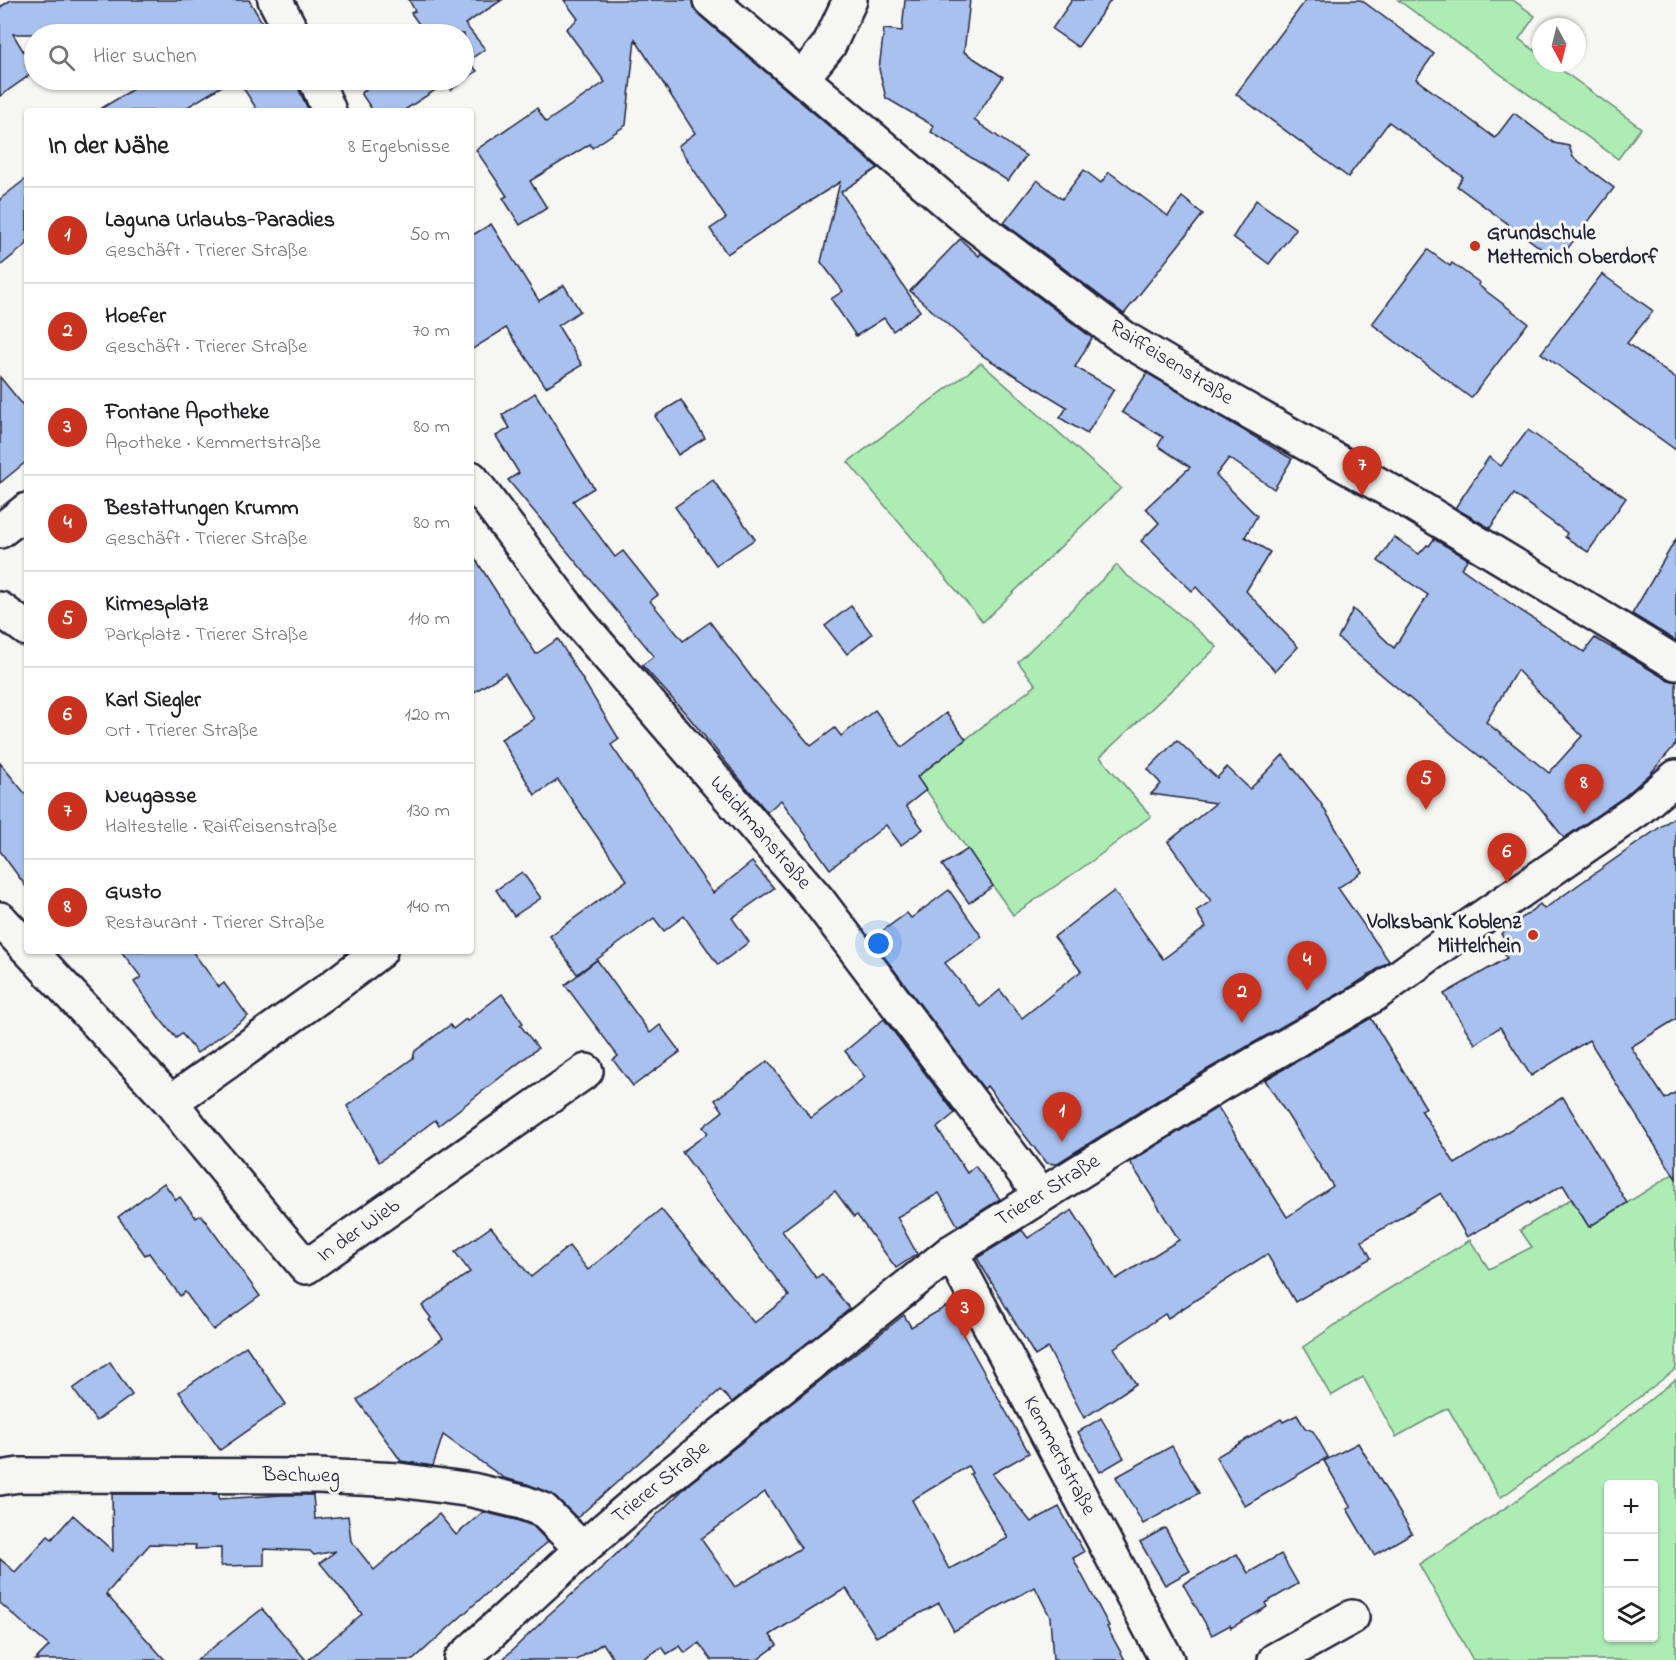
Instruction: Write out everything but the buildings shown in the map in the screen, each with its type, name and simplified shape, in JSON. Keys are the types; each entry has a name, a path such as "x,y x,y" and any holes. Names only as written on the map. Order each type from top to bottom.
{"street":[{"path":"275,0 288,24"},
{"name":"Raiffeisenstraße","path":"710,0 967,219 1124,338 1408,501 1676,663"},
{"path":"802,78 830,45 850,0"},
{"path":"320,90 328,108"},
{"name":"Weidtmanstraße","path":"474,482 578,621 818,900 1041,1196"},
{"path":"0,531 24,512"},
{"path":"0,609 24,627"},
{"name":"Trierer Straße","path":"460,1660 640,1499 951,1252 1218,1085 1374,995 1636,811 1676,777"},
{"name":"In der Wieb","path":"0,919 24,945"},
{"name":"In der Wieb","path":"33,954 171,1102 189,1127 306,1267 586,1071"},
{"path":"171,1102 376,954"},
{"name":"Kemmertstraße","path":"951,1252 1167,1660"},
{"name":"Bachweg","path":"9,1476 284,1476 399,1480 472,1490 522,1502 543,1510 582,1549"},
{"path":"1275,1660 1352,1617"}],"green space":[{"path":"1398,0 1513,0 1535,16 1519,39 1532,48 1532,72 1564,72 1641,128 1618,159"},
{"path":"981,363 1121,488 983,622 848,462"},
{"path":"1117,565 1125,574 1173,609 1217,647 1100,757 1151,816 1092,861 1013,915 917,777 1036,685 1018,662"},
{"path":"1676,1172 1676,1369 1590,1435 1500,1498 1448,1408 1396,1437 1363,1377 1331,1396 1303,1347 1382,1293 1470,1240 1489,1269 1532,1247 1520,1230 1571,1199 1589,1227"},
{"path":"1676,1379 1676,1660 1473,1660 1419,1564 1510,1505 1602,1438"}],"place":[{"name":"Grundschule Metternich Oberdorf","path":"1475,246"},
{"name":"Neugasse","path":"1362,496"},
{"name":"Kirmesplatz","path":"1426,810"},
{"name":"Gusto","path":"1584,814"},
{"name":"Karl Siegler","path":"1507,883"},
{"name":"Volksbank Koblenz Mittelrhein","path":"1533,935"},
{"name":"Bestattungen Krumm","path":"1307,991"},
{"name":"Hoefer","path":"1242,1023"},
{"name":"Laguna Urlaubs-Paradies","path":"1062,1142"},
{"name":"Fontane Apotheke","path":"965,1339"}]}
